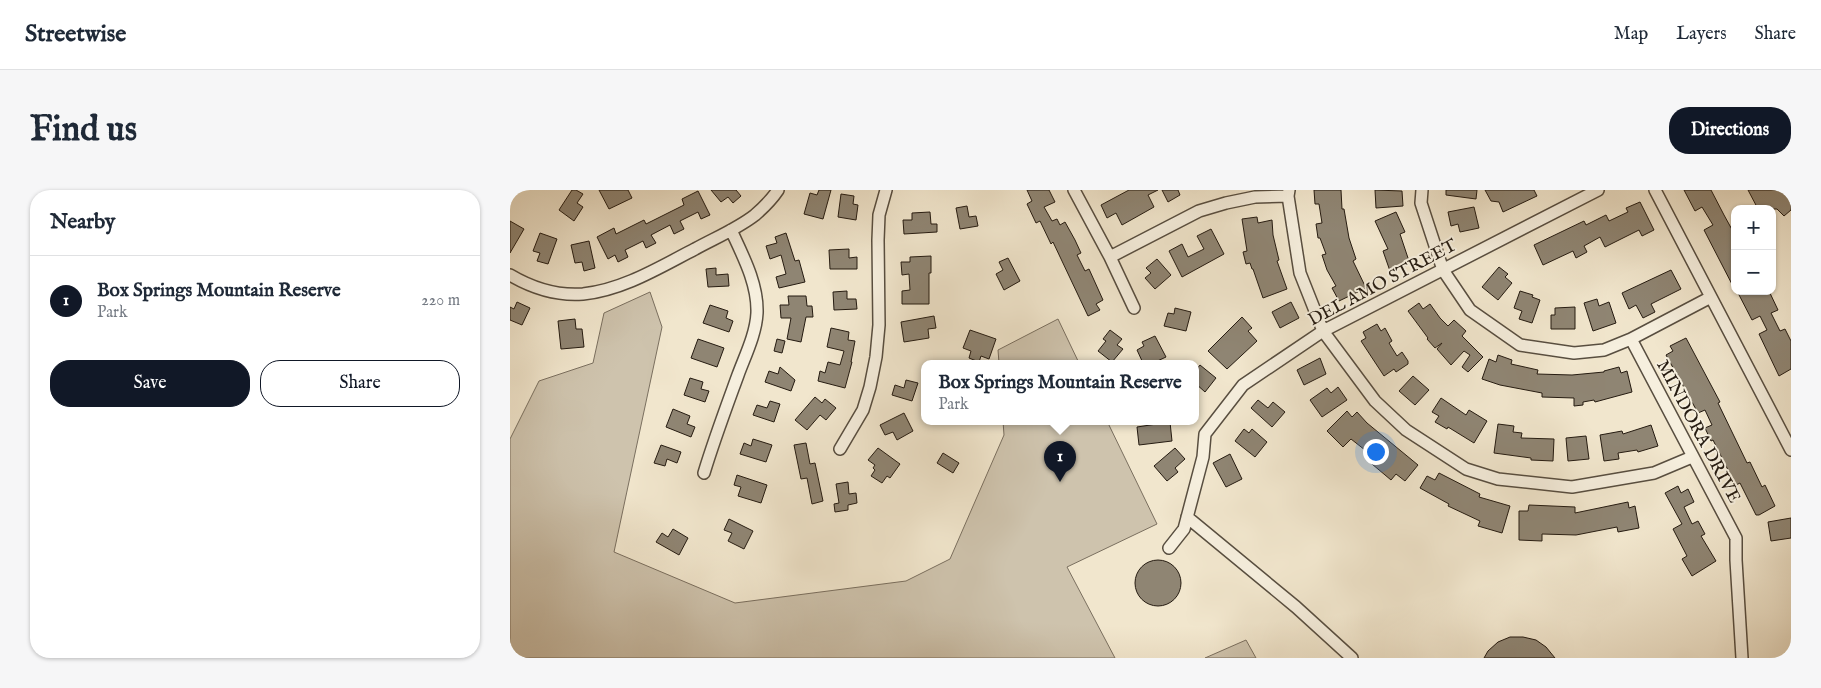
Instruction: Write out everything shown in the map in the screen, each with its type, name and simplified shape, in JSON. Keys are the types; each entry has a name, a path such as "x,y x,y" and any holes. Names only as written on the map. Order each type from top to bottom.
{"street":[{"path":"510,275 526,284 554,293 582,294 613,289 731,230 755,215 778,190"},
{"path":"840,449 863,410 876,357 879,325 879,215 886,190"},
{"path":"1074,190 1110,257 1134,308"},
{"path":"1422,190 1421,203 1443,270 1470,310 1520,345 1574,353 1604,350 1631,339 1710,297"},
{"name":"DEL AMO STREET","path":"1187,517 1203,457 1205,434 1243,385 1323,331 1598,190"},
{"path":"1655,190 1791,450"},
{"path":"1110,257 1199,211 1226,203 1288,193 1300,273 1323,331 1375,401 1406,430 1466,468 1498,479 1572,487 1654,473 1692,457"},
{"path":"704,473 714,439 751,340 757,313 754,286 747,265 731,230"},
{"name":"MINDORA DRIVE","path":"1631,339 1736,538 1742,658"},
{"path":"1168,548 1184,529 1187,517 1219,546 1296,607 1352,658"}],"shaded area":[{"path":"650,292 662,327 614,552 735,603 906,581 950,559 1004,435 1003,425 1109,425 1157,524 1067,567 1115,658 510,658 510,439 539,381 593,363 604,313"},
{"path":"1058,319 1078,360 999,360 998,350"},
{"path":"1246,640 1256,658 1205,658"}],"building":[{"path":"572,190 583,194 577,203 583,207 574,221 559,210"},
{"path":"599,190 628,190 632,198 609,209"},
{"path":"711,190 736,190 741,196 733,203 728,197 721,202"},
{"path":"819,190 831,190 823,219 804,214 810,193 817,195"},
{"path":"1027,190 1049,190 1055,202 1044,207 1052,221 1057,219 1060,225 1065,222 1075,240 1081,253 1077,255 1085,271 1089,269 1103,300 1096,304 1100,310 1088,316 1053,242 1051,244 1040,221 1036,223 1027,204 1032,201"},
{"path":"1129,190 1158,190 1148,195 1154,207 1122,225 1116,213 1107,218 1101,205"},
{"path":"1162,190 1178,190 1180,195 1168,202"},
{"path":"1314,190 1341,190 1342,209 1344,209 1349,238 1356,259 1353,261 1366,288 1339,301 1332,288 1336,286 1327,270 1322,255 1326,254 1320,238 1318,238 1316,224 1322,223 1319,204 1315,204"},
{"path":"1375,190 1402,191 1403,206 1376,208"},
{"path":"1446,190 1477,190 1476,199 1446,195"},
{"path":"1485,190 1534,190 1537,196 1503,212 1499,202 1491,201"},
{"path":"1684,190 1711,190 1731,228 1731,282 1704,230 1713,225 1702,207 1695,211"},
{"path":"1748,190 1785,190 1791,196 1791,210 1784,216 1776,209 1776,205 1756,205"},
{"path":"698,191 710,215 701,219 698,212 680,221 684,229 674,234 670,225 651,235 656,243 646,248 643,241 625,250 628,257 618,262 615,255 608,259 597,237 614,228 616,234 644,220 646,224 684,205 682,199"},
{"path":"841,194 854,196 853,204 858,205 856,220 838,217"},
{"path":"1640,202 1654,230 1642,236 1639,230 1605,247 1600,237 1584,246 1587,252 1576,258 1573,251 1543,265 1534,245 1584,221 1586,225 1606,215 1609,221 1628,212 1626,208"},
{"path":"967,206 969,217 976,216 978,226 960,229 956,208"},
{"path":"1474,207 1479,228 1460,232 1458,224 1451,226 1448,212"},
{"path":"930,212 931,224 937,224 937,232 904,234 903,220 912,220 912,213"},
{"path":"1396,212 1405,232 1400,234 1410,264 1390,271 1383,251 1388,249 1375,221"},
{"path":"1257,217 1258,223 1272,220 1273,235 1279,260 1277,261 1287,289 1263,298 1253,269 1250,263 1246,264 1243,252 1247,251 1242,219"},
{"path":"510,221 524,229 510,253"},
{"path":"1211,229 1224,254 1182,277 1169,251 1182,244 1188,257 1204,249 1197,236"},
{"path":"540,233 557,239 548,264 537,261 540,253 533,251"},
{"path":"786,233 795,261 799,260 805,282 779,288 776,277 786,274 781,255 770,259 766,246 777,243 775,237"},
{"path":"589,241 595,268 584,271 582,262 575,263 571,245"},
{"path":"849,249 849,258 857,257 857,269 830,269 829,250"},
{"path":"931,256 929,304 902,304 902,291 910,290 909,274 902,275 901,262 910,262 910,257"},
{"path":"1008,258 1020,281 1004,290 996,274 1003,270 999,262"},
{"path":"1157,259 1171,275 1155,289 1145,278 1151,273 1146,268"},
{"path":"1499,267 1508,274 1505,277 1512,283 1498,300 1482,287"},
{"path":"716,268 716,275 728,274 729,286 708,287 706,269"},
{"path":"1671,270 1681,289 1651,304 1655,312 1643,318 1636,305 1629,309 1622,293"},
{"path":"847,291 847,299 856,299 857,309 834,310 833,292"},
{"path":"1520,291 1533,295 1532,297 1540,300 1532,323 1519,319 1522,311 1514,308"},
{"path":"1739,295 1771,295 1778,310 1771,313 1780,331 1785,329 1791,341 1791,369 1779,376 1759,334 1767,330 1760,316 1752,320"},
{"path":"788,296 806,296 807,306 812,306 813,317 806,317 801,342 787,339 791,318 781,318 780,305 789,305"},
{"path":"1597,299 1599,306 1609,302 1616,323 1593,331 1584,303"},
{"path":"517,302 530,308 522,325 510,320 510,307 514,309"},
{"path":"1291,302 1299,318 1280,328 1272,312"},
{"path":"1419,303 1423,309 1430,304 1448,326 1454,320 1466,331 1462,336 1483,357 1468,372 1462,367 1470,355 1464,351 1451,365 1437,349 1442,343 1435,348 1427,339 1408,311"},
{"path":"710,305 728,311 726,318 733,321 729,332 703,323"},
{"path":"1575,307 1575,329 1551,329 1551,315 1555,315 1555,308"},
{"path":"1175,308 1191,312 1186,331 1164,326 1168,313 1174,314"},
{"path":"934,316 936,328 928,329 929,338 904,342 901,322"},
{"path":"1242,317 1252,328 1248,331 1257,341 1227,369 1208,351"},
{"path":"575,319 576,329 582,329 584,347 561,349 558,321"},
{"path":"1377,324 1381,331 1385,328 1392,341 1389,343 1397,356 1402,352 1408,361 1408,364 1396,372 1394,369 1384,376 1361,341 1366,338 1363,332"},
{"path":"831,328 849,332 848,340 855,341 845,388 818,381 820,371 825,373 828,362 840,365 844,351 827,347"},
{"path":"970,330 996,339 989,359 981,356 980,360 969,358 971,351 963,348"},
{"path":"1110,330 1122,339 1117,345 1123,349 1114,360 1109,360 1098,351 1106,341 1103,339"},
{"path":"1155,336 1166,357 1160,360 1142,360 1137,350 1144,346 1142,342"},
{"path":"1686,338 1720,402 1718,403 1747,463 1750,462 1762,487 1765,485 1775,506 1759,515 1756,515 1740,483 1734,486 1713,440 1711,441 1705,428 1712,425 1705,410 1698,413 1666,355 1673,351 1670,346"},
{"path":"698,339 724,348 717,367 691,358"},
{"path":"777,339 785,341 782,353 774,351"},
{"path":"1498,355 1512,360 1511,364 1538,370 1537,374 1572,375 1604,372 1619,367 1621,373 1627,371 1632,392 1595,402 1594,400 1583,402 1583,405 1574,406 1574,398 1542,397 1542,393 1500,385 1482,379 1489,359 1496,362"},
{"path":"1320,358 1326,374 1304,385 1297,370"},
{"path":"1200,365 1216,378 1205,392 1199,387"},
{"path":"780,367 795,380 791,391 765,382 769,371 778,374"},
{"path":"1413,376 1429,390 1415,405 1399,391"},
{"path":"690,378 703,382 701,389 709,391 705,402 684,395"},
{"path":"906,380 918,383 912,401 892,395 895,385 904,388"},
{"path":"1338,387 1347,400 1322,417 1310,400 1327,388 1331,393"},
{"path":"815,397 822,403 825,399 836,408 826,420 820,415 807,430 795,420"},
{"path":"1441,398 1466,415 1469,410 1487,421 1474,443 1448,427 1447,429 1435,422 1439,416 1432,412"},
{"path":"1258,400 1268,408 1273,402 1285,412 1272,427 1251,408"},
{"path":"770,401 780,404 774,422 753,415 757,405 767,408"},
{"path":"673,409 690,416 687,424 695,427 691,437 666,427"},
{"path":"1347,411 1352,417 1357,412 1367,423 1418,465 1405,481 1396,474 1391,480 1366,459 1370,454 1351,439 1343,447 1327,431"},
{"path":"904,413 913,431 897,440 893,432 885,435 880,425"},
{"path":"1498,424 1514,426 1513,432 1522,433 1521,438 1554,439 1553,461 1531,460 1531,458 1494,453"},
{"path":"1170,425 1172,441 1139,445 1137,427"},
{"path":"1651,425 1658,446 1638,452 1637,450 1618,453 1619,459 1604,461 1600,435 1622,431 1623,434"},
{"path":"1244,429 1249,433 1252,429 1267,442 1255,457 1235,441"},
{"path":"1586,436 1589,459 1568,461 1566,438"},
{"path":"753,439 772,445 766,462 740,454 744,443 751,446"},
{"path":"806,443 810,464 815,463 823,501 812,504 807,478 801,479 794,445"},
{"path":"661,445 681,452 677,463 667,459 665,466 654,463"},
{"path":"878,448 900,464 890,478 887,476 882,483 871,476 875,470 873,468 875,465 868,460"},
{"path":"1175,448 1185,459 1175,468 1178,472 1167,481 1154,466"},
{"path":"943,453 959,463 953,473 937,463"},
{"path":"1230,454 1242,479 1226,487 1213,463"},
{"path":"1439,473 1480,494 1479,497 1510,506 1502,533 1478,526 1480,521 1448,506 1449,504 1420,488 1427,476 1435,480"},
{"path":"737,475 767,485 761,503 738,496 741,487 734,485"},
{"path":"848,482 849,494 856,493 857,503 848,505 848,510 835,512 834,504 839,503 836,484"},
{"path":"1678,486 1681,493 1688,489 1694,502 1684,507 1692,524 1698,521 1705,534 1701,536 1716,561 1692,576 1682,559 1687,556 1673,529 1682,524 1665,493"},
{"path":"1628,502 1629,508 1635,506 1639,528 1618,532 1617,527 1576,535 1542,534 1542,541 1519,540 1519,511 1528,511 1529,505 1575,507 1575,513"},
{"path":"1791,518 1791,538 1771,541 1768,522"},
{"path":"729,519 753,531 744,549 728,541 732,533 724,530"},
{"path":"673,529 688,538 679,555 656,542 662,533 668,537"},
{"path":"1158,560 1171,564 1177,570 1181,583 1177,596 1171,602 1158,606 1145,602 1139,596 1135,583 1139,570 1145,564"},
{"path":"1510,637 1536,640 1546,647 1555,658 1484,658 1488,651 1498,642"}],"place":[{"name":"Box Springs Mountain Reserve","path":"1060,482"}]}
